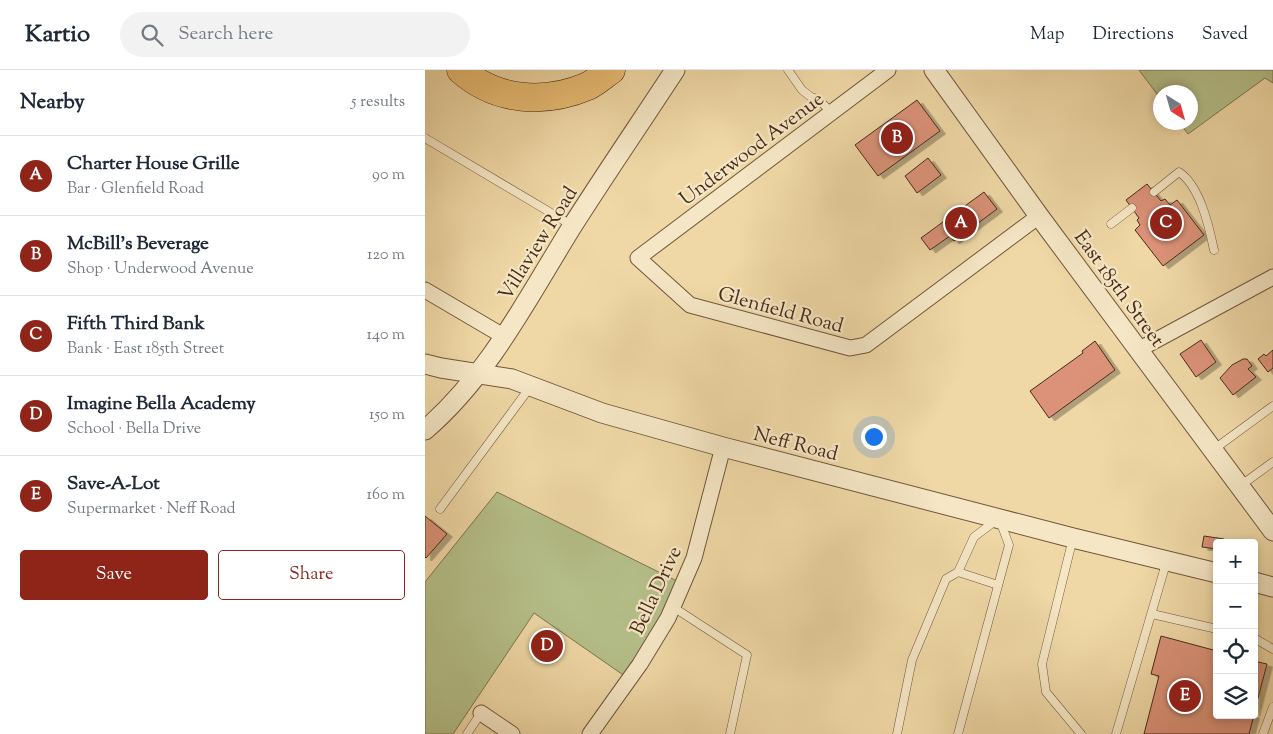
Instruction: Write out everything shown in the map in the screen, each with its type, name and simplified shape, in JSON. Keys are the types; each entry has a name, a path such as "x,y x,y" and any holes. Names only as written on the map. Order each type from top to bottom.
{"highway":[{"path":"461,70 471,78 499,92 527,98 558,95 590,85 611,70"}],"street":[{"name":"Villaview Road","path":"425,430 438,419 479,373 505,337 573,226 675,70"},
{"name":"East 185th Street","path":"934,70 1039,216 1273,531"},
{"name":"Underwood Avenue","path":"638,258 832,113 882,72"},
{"name":"Glenfield Road","path":"638,258 690,306 850,348 865,345 1039,216"},
{"path":"1138,350 1273,277"},
{"path":"425,290 505,337"},
{"name":"Neff Road","path":"425,364 512,379 602,413 723,447 1073,538 1213,572"},
{"name":"Bella Drive","path":"590,734 640,664 668,618 694,558 723,447"},
{"path":"1258,583 1273,587"},
{"path":"481,713 510,733"}],"lane":[{"path":"787,70 802,90 811,97 819,98 832,113"},
{"path":"425,138 573,226"},
{"path":"1154,192 1179,172 1183,175 1193,187 1208,222 1214,250"},
{"path":"1111,224 1132,208"},
{"path":"440,509 531,386"},
{"path":"1213,450 1273,406"},
{"path":"1240,486 1273,462"},
{"path":"897,734 912,660 946,579 958,572 974,537 999,518 1009,545 958,734"},
{"path":"1073,538 1042,664 1046,692 1081,734"},
{"path":"1116,734 1167,560"},
{"path":"958,572 998,585"},
{"path":"673,607 747,655 730,734"},
{"path":"1152,614 1213,628"},
{"path":"1258,640 1273,649"},
{"path":"1263,734 1273,707"},
{"path":"467,734 481,713"}],"green space":[{"path":"1139,70 1273,70 1273,83 1265,78 1198,127 1198,85 1153,85 1153,89"},
{"path":"1185,130 1194,130 1188,134"},
{"path":"497,492 683,584 629,679 534,613 453,734 425,734 425,582"}],"building":[{"path":"917,100 940,131 878,176 855,145"},
{"path":"928,158 941,175 917,193 905,176"},
{"path":"1147,184 1161,201 1165,199 1170,205 1177,200 1204,235 1163,266 1135,230 1140,225 1137,220 1139,218 1126,200"},
{"path":"984,192 997,209 954,241 950,236 930,250 921,238"},
{"path":"1201,340 1216,362 1196,377 1180,354"},
{"path":"1095,341 1115,370 1049,418 1030,391 1083,353 1082,351"},
{"path":"1273,350 1273,368 1268,372 1258,359 1264,354 1266,356"},
{"path":"1247,359 1252,366 1248,369 1256,377 1233,395 1220,378 1232,365"},
{"path":"425,516 447,534 426,558 425,557"},
{"path":"1204,536 1224,539 1213,539 1213,548 1202,547"},
{"path":"1161,636 1213,650 1213,719 1253,719 1249,734 1144,734 1159,676 1151,674"},
{"path":"1258,662 1267,664 1258,698"}],"place":[{"name":"McBill's Beverage","path":"897,138"},
{"name":"Charter House Grille","path":"961,223"},
{"name":"Fifth Third Bank","path":"1166,223"},
{"name":"Imagine Bella Academy","path":"547,646"},
{"name":"Save-A-Lot","path":"1185,696"}]}
